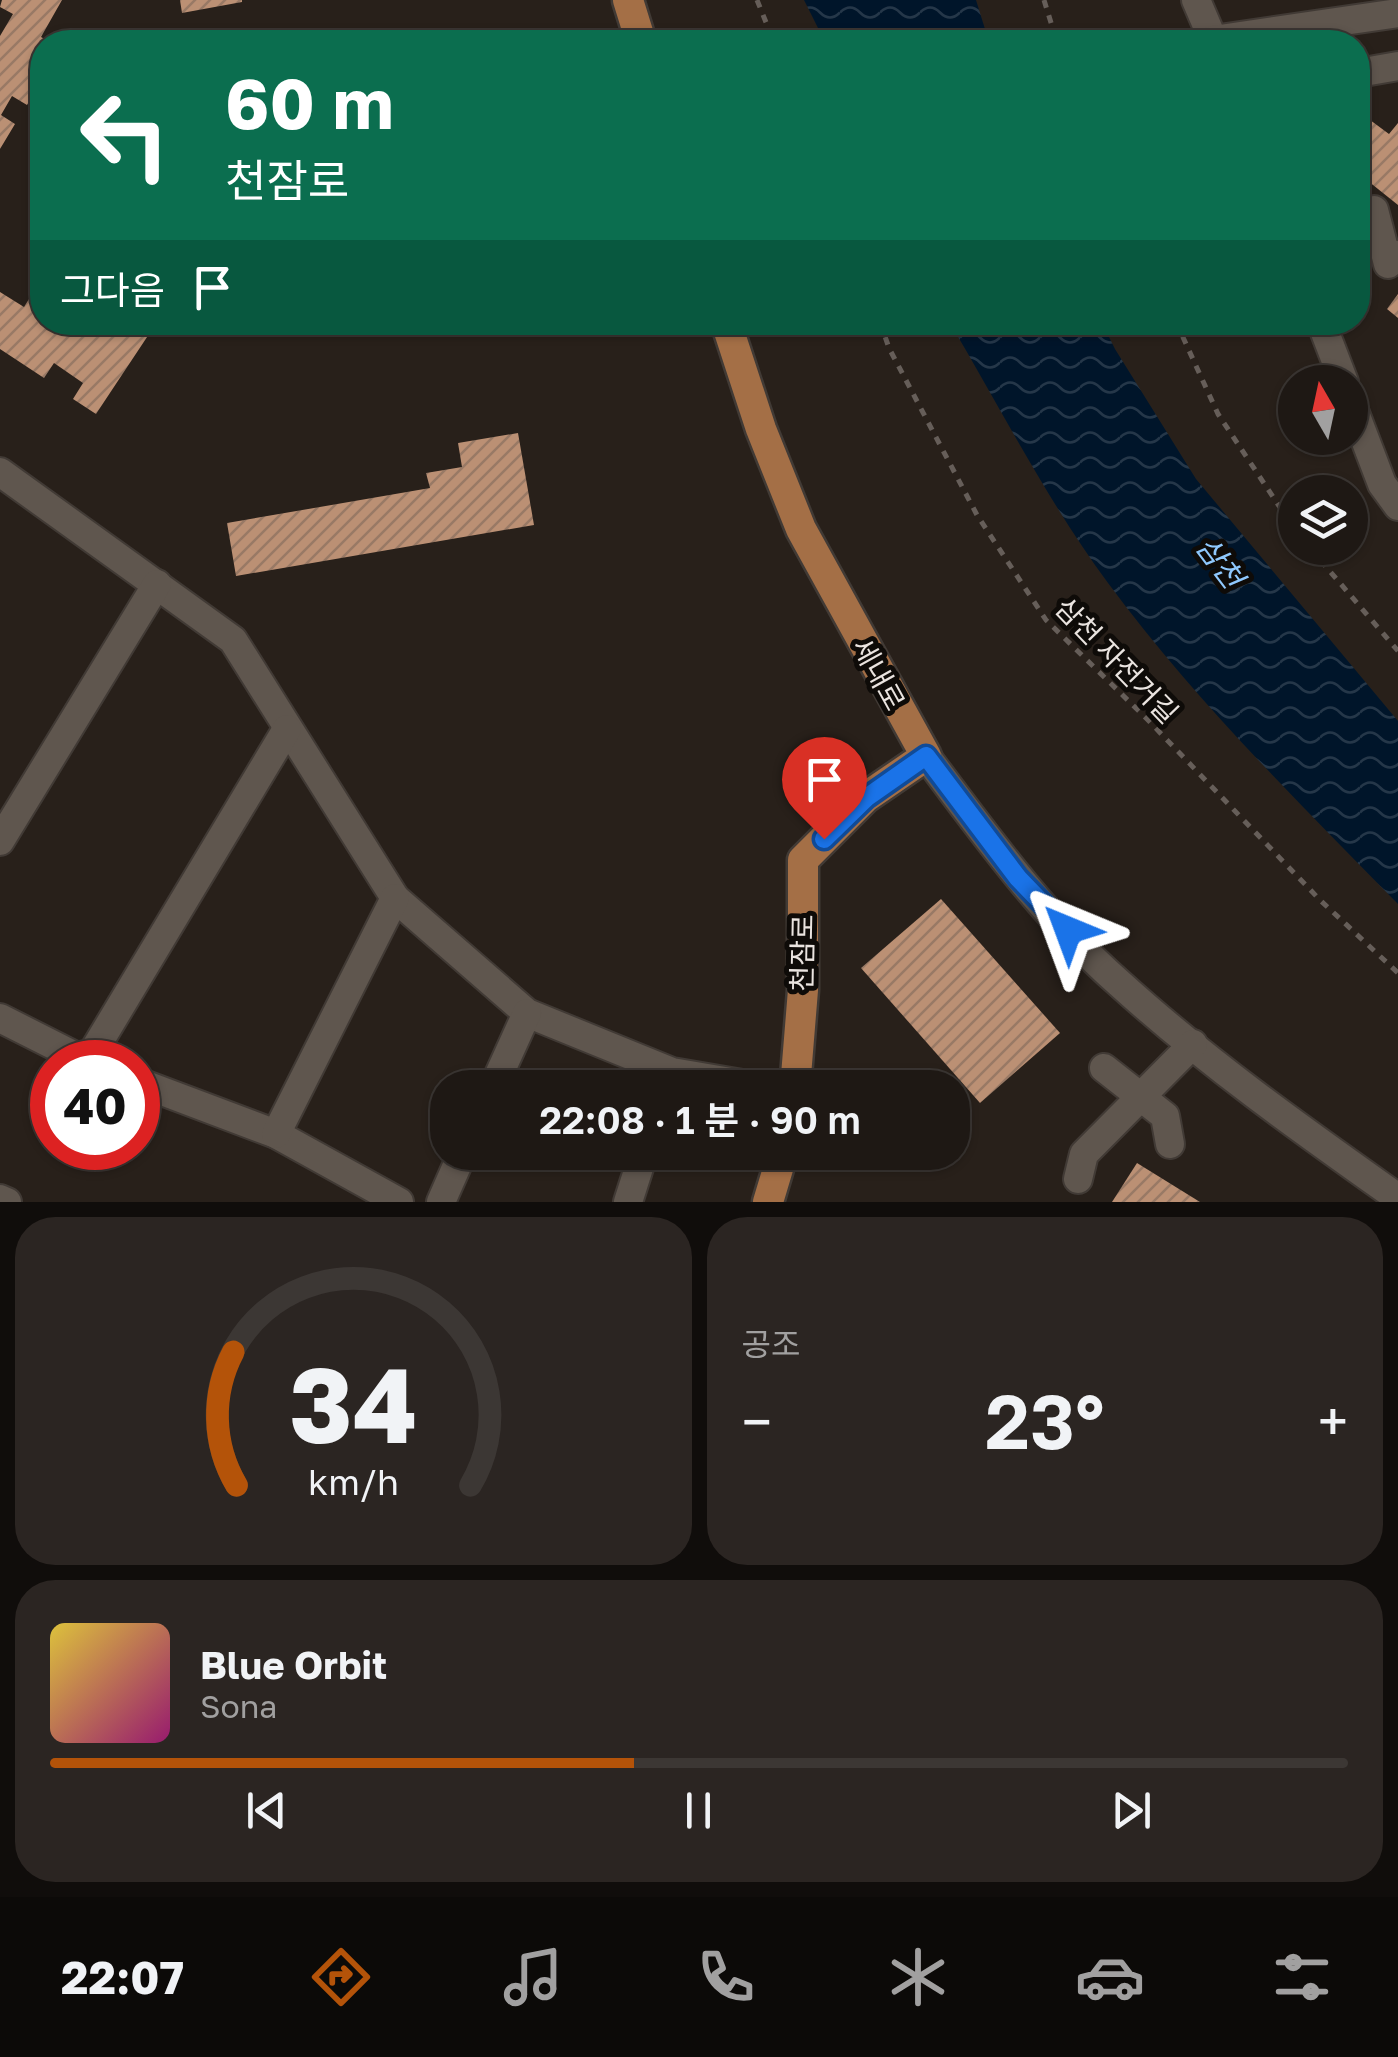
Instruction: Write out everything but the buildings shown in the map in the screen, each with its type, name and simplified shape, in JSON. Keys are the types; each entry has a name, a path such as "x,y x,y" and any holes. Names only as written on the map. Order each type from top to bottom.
{"main road":[{"path":"628,0 637,30"},
{"name":"세내로","path":"730,335 800,529 926,756"},
{"name":"천잠로","path":"797,1070 803,860 866,798 926,756"},
{"path":"768,1202 778,1170"}],"street":[{"path":"1196,0 1209,30"},
{"path":"1290,30 1398,13"},
{"path":"1370,70 1398,66"},
{"path":"1374,210 1388,264 1398,255"},
{"path":"1326,335 1337,365"},
{"path":"1368,447 1382,484 1398,506"},
{"path":"0,472 233,640 395,898 527,1013 648,1070"},
{"path":"0,841 157,584"},
{"path":"0,1018 87,1062 287,729"},
{"name":"세내로","path":"926,756 1018,878 1117,982 1266,1104 1398,1198"},
{"path":"276,1134 395,898"},
{"path":"501,1070 527,1013"},
{"path":"1078,1178 1084,1154 1193,1044"},
{"path":"1104,1068 1165,1116 1170,1144"},
{"path":"160,1090 276,1134 399,1202"},
{"path":"441,1202 456,1170"},
{"path":"628,1202 638,1170"}],"path":[{"path":"757,0 769,30"},
{"path":"1044,0 1053,30"},
{"name":"삼천 자전거길","path":"884,335 976,514 1046,620 1160,732 1320,900 1398,973"},
{"path":"1182,335 1218,414 1278,504"},
{"path":"1325,565 1398,650"}],"water":[{"path":"804,0 976,0 985,30 819,30"},
{"name":"삼천","path":"957,335 1108,335 1196,479 1398,721 1398,904 1247,748 1141,626 1065,520"}],"route":[{"path":"824,839 866,798 926,756 1018,878 1068,930"}]}
